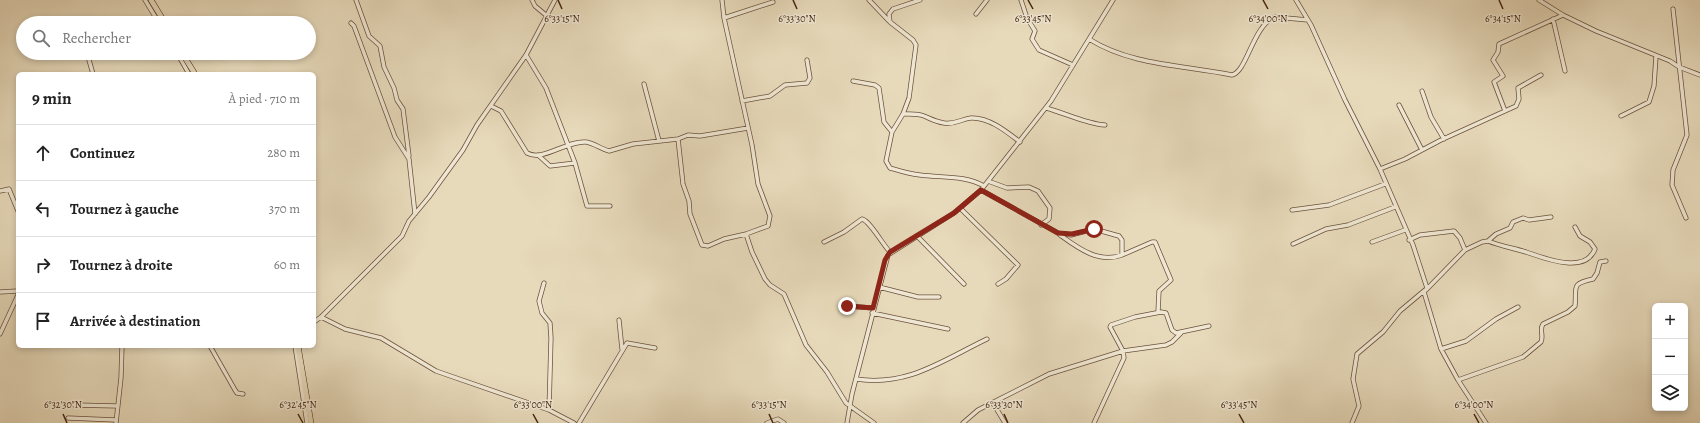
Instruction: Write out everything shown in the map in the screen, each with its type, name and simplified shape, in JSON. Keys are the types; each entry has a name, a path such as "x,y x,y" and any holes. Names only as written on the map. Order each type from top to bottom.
{"highway":[{"path":"151,0 161,16"},
{"path":"186,60 193,72"},
{"path":"297,348 311,423"}],"street":[{"path":"145,0 155,16"},
{"path":"356,0 369,36 380,46 384,67 394,88 397,100 403,109 416,214"},
{"path":"532,0 535,6 547,16"},
{"path":"316,321 402,236 409,222 429,198 463,150 526,55 555,0"},
{"path":"678,139 683,184 689,201 690,214 702,245 708,246 728,238 746,234 768,226 770,222 766,205 758,184 748,128 724,18 722,0"},
{"path":"870,0 882,15 913,40 916,45 909,98 892,132 886,161 890,168 909,174 969,180 1041,225 1058,233 1079,248 1094,255 1114,258 1155,242 1171,280 1159,290 1158,312"},
{"path":"882,15 920,0"},
{"path":"976,14 987,0"},
{"path":"1021,0 1027,18 1035,31 1032,39 1037,48 1073,65"},
{"path":"847,423 849,407 885,260 890,252 961,209 982,188 1046,108 1112,0"},
{"path":"1296,0 1308,20 1345,100 1380,168 1427,288"},
{"path":"1539,0 1562,15 1656,56 1670,60 1679,67 1700,75"},
{"path":"724,18 773,2"},
{"path":"1672,8 1687,135 1673,170 1672,185 1686,218"},
{"path":"889,12 890,22"},
{"path":"1505,111 1494,82 1503,76 1493,60 1498,52 1499,44 1562,15"},
{"path":"1089,39 1103,48 1136,59 1232,75 1239,71 1258,33 1272,18 1308,20"},
{"path":"1553,19 1565,71"},
{"path":"351,24 354,26 395,137 409,159"},
{"path":"526,55 546,88 575,163 587,206 610,206"},
{"path":"1621,116 1649,102 1654,86 1656,56"},
{"path":"89,60 92,72"},
{"path":"181,60 188,72"},
{"path":"742,101 770,96 784,85 807,83 810,78 807,60"},
{"path":"1380,168 1405,159 1444,139 1516,106 1519,102 1518,88 1541,75"},
{"path":"853,81 879,88 884,122 892,132"},
{"path":"644,84 659,141"},
{"path":"1422,91 1432,117 1444,139"},
{"path":"1399,105 1422,150"},
{"path":"491,106 501,111 527,153 532,156 567,144 587,142 609,151 633,144 678,139 681,136 700,136 748,128"},
{"path":"1046,108 1074,116 1085,122 1105,125"},
{"path":"902,114 917,114 937,122 947,124 954,124 971,118 980,120 995,125 1020,142"},
{"path":"538,155 550,166 575,163"},
{"path":"988,181 1008,188 1029,187 1038,191 1050,208 1049,219 1041,225"},
{"path":"1292,210 1329,205 1385,184"},
{"path":"0,191 9,189 16,206"},
{"path":"1293,244 1326,229 1348,224 1395,207"},
{"path":"961,209 1018,265 1010,275 998,284"},
{"path":"1424,292 1465,250 1482,242 1488,241 1496,234 1510,228 1513,222 1523,218 1529,220 1551,217"},
{"path":"824,242 844,232 862,219 870,224 878,238 890,252"},
{"path":"1488,241 1500,246 1525,251 1562,263 1585,260 1593,254 1596,249 1590,242 1580,236 1575,227"},
{"path":"1058,233 1072,234 1094,229 1119,236 1122,240 1122,254"},
{"path":"1372,242 1405,230"},
{"path":"1409,240 1420,235 1454,231 1460,238 1465,250"},
{"path":"746,234 754,258 765,279 770,285 784,294 806,345 824,368 849,407 874,423"},
{"path":"917,236 964,284"},
{"path":"1458,380 1523,357 1541,342 1541,326 1543,324 1568,312 1575,306 1575,292 1578,283 1593,278 1597,273 1600,262 1606,261"},
{"path":"544,283 539,301 542,313 550,323 549,410"},
{"path":"879,287 918,297 939,297"},
{"path":"1424,292 1427,288"},
{"path":"1352,423 1359,406 1353,379 1357,354 1383,332 1400,311 1427,288"},
{"path":"0,292 16,291"},
{"path":"1424,292 1441,349 1458,380 1486,423"},
{"path":"0,334 16,299"},
{"path":"847,306 873,308"},
{"path":"1441,349 1466,341 1496,319 1518,307"},
{"path":"1094,423 1124,358 1123,351 1110,327 1111,325 1135,316 1158,312 1166,313 1173,332 1181,333 1209,326"},
{"path":"872,313 948,328"},
{"path":"321,317 345,330 381,338 436,370 549,410 574,423"},
{"path":"619,320 622,349"},
{"path":"964,423 978,410 1049,374 1123,351 1166,345 1172,342 1181,333"},
{"path":"856,379 874,381 908,376 936,365 987,339"},
{"path":"579,423 622,349 630,343 655,348"},
{"path":"68,418 116,421 121,378 122,348"},
{"path":"211,348 235,390 238,393 244,394"},
{"path":"297,348 308,423"},
{"path":"992,403 1005,423"},
{"path":"74,405 118,406"},
{"path":"767,423 778,419 784,423"}],"route":[{"path":"847,306 873,308 882,277 885,260 890,252 954,213 981,190 1018,210 1041,225 1058,233 1082,233 1094,229"}]}
